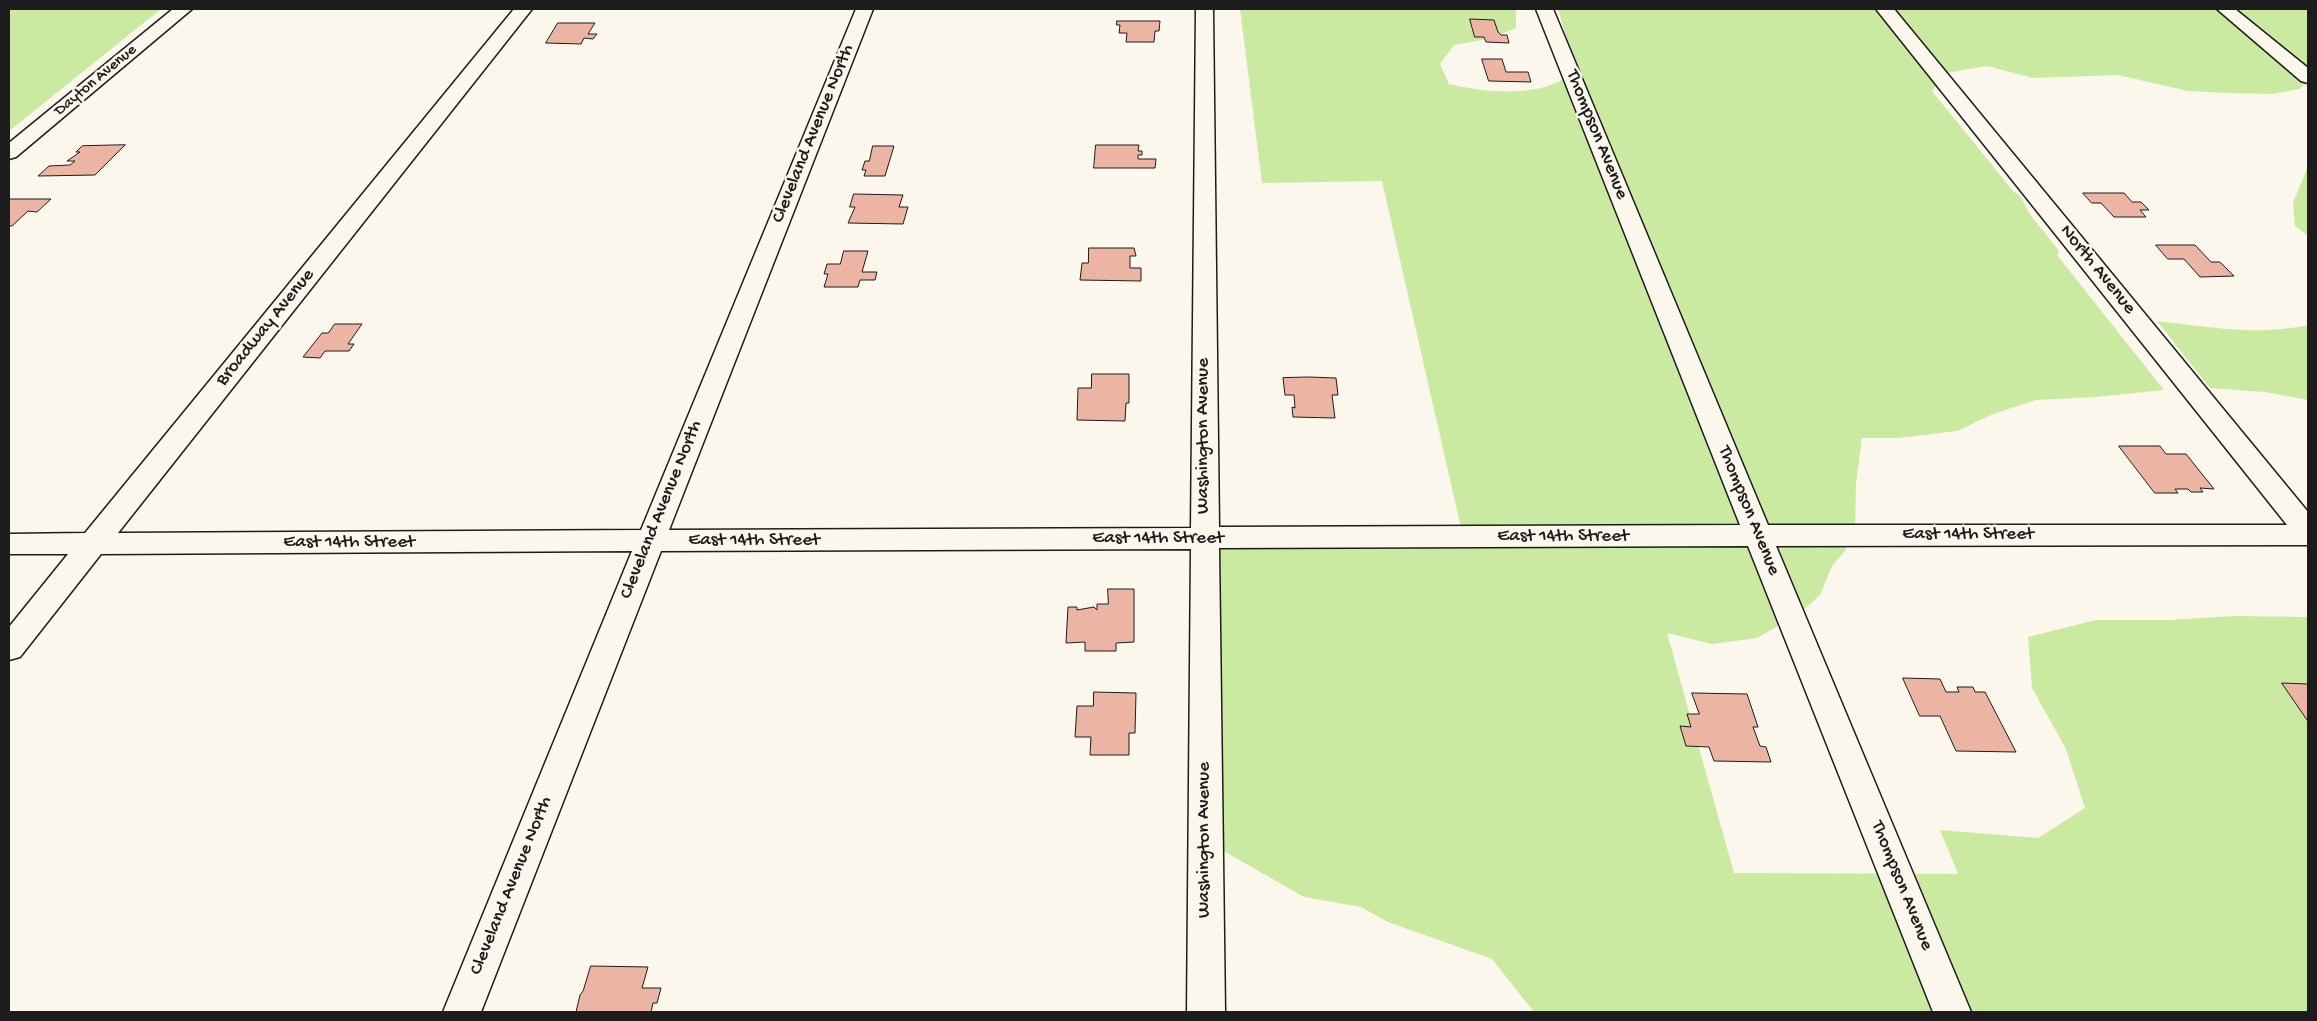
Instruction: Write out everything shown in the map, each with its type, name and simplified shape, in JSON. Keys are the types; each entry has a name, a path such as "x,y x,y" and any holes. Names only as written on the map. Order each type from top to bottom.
{"street":[{"name":"Dayton Avenue","path":"9,153 183,9"},
{"name":"Broadway Avenue","path":"9,648 524,9"},
{"name":"Cleveland Avenue North","path":"462,1012 864,9"},
{"name":"Washington Avenue","path":"1204,9 1206,1012"},
{"name":"Thompson Avenue","path":"1544,9 1952,1012"},
{"name":"North Avenue","path":"1885,9 2308,531"},
{"path":"2225,9 2308,77"},
{"name":"East 14th Street","path":"9,544 2308,535"}],"green space":[{"path":"9,9 161,9 9,131"},
{"path":"1240,9 1516,9 1516,28 1488,39 1454,45 1440,64 1449,84 1491,91 1520,91 1547,86 1560,81 1575,68 1558,9 2308,9 2308,68 2305,84 2299,89 2273,94 2188,91 2118,75 2033,78 1987,66 1946,73 1932,91 2013,191 2021,197 2029,213 2059,251 2057,255 2164,390 2095,397 2036,400 1993,414 1957,431 1898,438 1862,438 1856,484 1855,530 1845,551 1832,566 1820,595 1799,614 1757,638 1712,644 1667,633 1734,873 1958,874 1940,830 2038,838 2085,808 2066,749 2032,688 2028,637 2096,620 2170,620 2233,616 2308,617 2308,1012 1534,1012 1492,959 1388,922 1361,907 1304,897 1213,845 1210,530 1464,541 1382,181 1262,183"},
{"path":"2308,166 2308,236 2295,226 2293,203"},
{"path":"2157,321 2214,328 2251,330 2270,330 2308,325 2308,400 2265,392 2210,388"}],"building":[{"path":"1470,19 1494,20 1498,32 1501,35 1507,35 1509,43 1486,42 1484,37 1475,37"},
{"path":"1117,21 1160,21 1159,31 1155,31 1154,42 1126,42 1127,33 1119,33 1120,25 1117,25"},
{"path":"558,23 595,23 588,34 597,34 593,39 584,38 581,44 546,43"},
{"path":"1482,59 1502,59 1506,72 1528,72 1531,82 1489,81"},
{"path":"125,145 95,175 38,176 49,166 70,165 75,161 67,161 80,152 76,152 82,146"},
{"path":"1096,145 1139,145 1138,151 1142,151 1142,155 1138,155 1138,159 1156,159 1155,168 1094,168"},
{"path":"873,146 894,146 885,176 864,176 866,170 862,170 865,161 869,161"},
{"path":"2083,193 2124,193 2132,202 2141,202 2149,210 2140,210 2146,217 2114,217 2101,203 2092,203"},
{"path":"854,194 903,195 899,207 908,207 903,224 848,223 855,207 850,207"},
{"path":"9,199 51,199 37,212 28,211 12,226 9,226"},
{"path":"2156,245 2195,245 2211,262 2220,262 2234,276 2200,277 2184,259 2168,259"},
{"path":"1089,248 1134,248 1136,256 1130,256 1130,268 1141,268 1141,281 1080,280 1082,263 1088,263"},
{"path":"844,251 868,251 862,272 877,272 875,280 860,280 858,287 824,287 828,274 824,274 827,264 840,264"},
{"path":"335,324 362,324 348,344 354,344 349,351 325,351 320,358 303,357 322,333 328,333"},
{"path":"1092,374 1129,374 1129,403 1126,403 1125,421 1077,420 1078,388 1091,388"},
{"path":"1283,378 1336,378 1338,395 1332,395 1335,418 1293,417 1292,407 1295,408 1294,395 1285,395"},
{"path":"2119,446 2160,446 2166,454 2186,454 2214,489 2200,488 2203,492 2191,492 2188,489 2175,489 2178,493 2155,493"},
{"path":"1108,589 1134,589 1134,642 1116,643 1116,651 1085,651 1085,642 1066,643 1068,607 1077,607 1077,610 1094,607 1097,610 1097,604 1108,604"},
{"path":"1903,678 1940,679 1946,692 1959,692 1957,687 1973,687 1975,692 1985,692 2016,752 1956,751 1940,716 1920,716"},
{"path":"2282,683 2308,684 2308,721"},
{"path":"1094,692 1136,693 1135,733 1129,733 1129,755 1090,755 1091,737 1075,737 1077,706 1093,706"},
{"path":"1692,693 1747,694 1758,727 1753,727 1760,746 1766,747 1771,762 1714,761 1709,747 1686,746 1680,726 1691,727 1687,714 1699,714"},
{"path":"591,966 648,967 642,988 661,988 657,1003 653,1003 651,1012 576,1012"}]}
